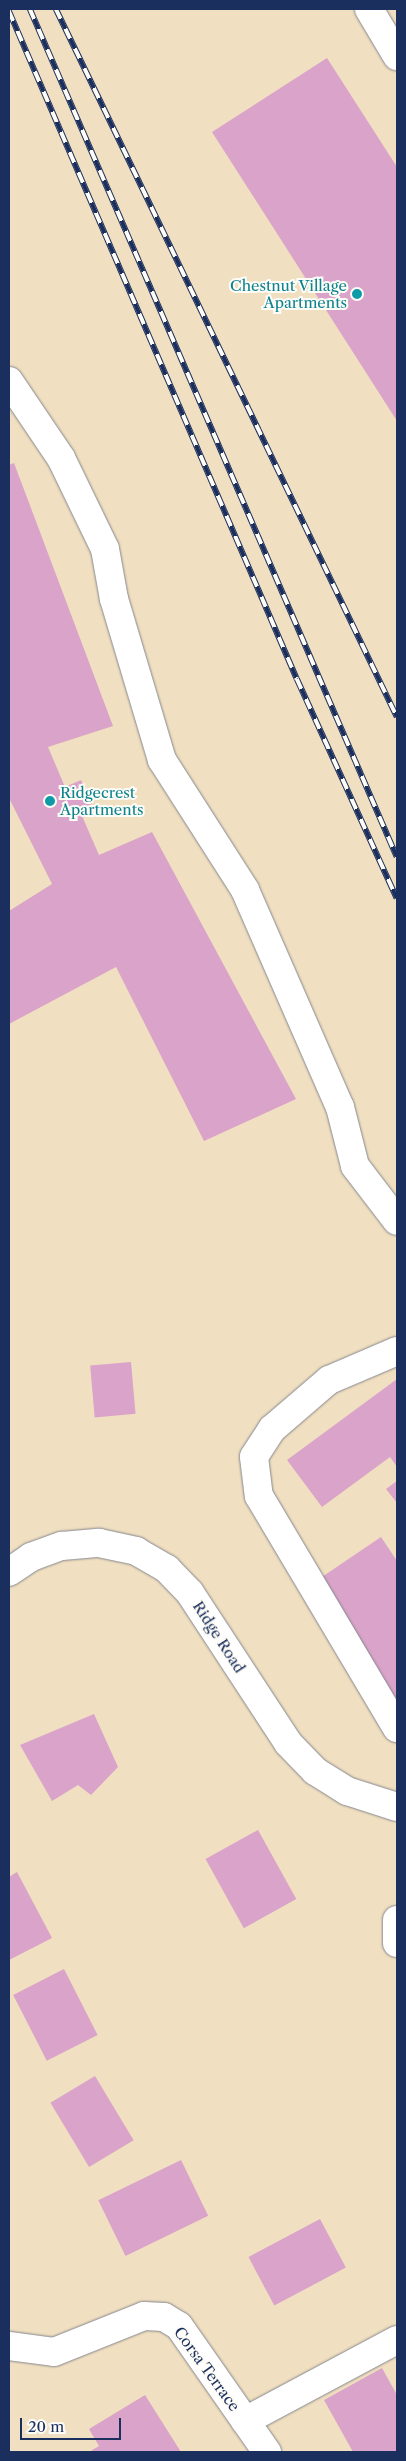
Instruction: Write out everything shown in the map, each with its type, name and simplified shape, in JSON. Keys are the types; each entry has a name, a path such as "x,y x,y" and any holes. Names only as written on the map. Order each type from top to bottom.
{"street":[{"path":"368,9 397,56"},
{"path":"9,381 61,458 106,549 114,599 162,760 245,890 340,1107 355,1166 397,1221"},
{"path":"397,1351 329,1380 272,1429 254,1457 259,1496 397,1728"},
{"name":"Ridge Road","path":"9,1572 31,1557 62,1546 99,1543 136,1552 166,1569 190,1593 288,1743 315,1771 347,1791 397,1807"},
{"path":"397,1920 397,1943"},
{"name":"Corsa Terrace","path":"11,2340 54,2352 144,2316 164,2317 179,2326 267,2452"},
{"path":"245,2421 397,2340"}],"building":[{"name":"Chestnut Village Apartments","path":"327,58 397,167 397,421 212,132"},
{"name":"Ridgecrest Apartments","path":"14,463 113,726 48,747 65,787 81,780 92,804 79,809 99,855 152,832 296,1099 204,1141 116,967 9,1024 9,911 52,884 9,798 9,465"},
{"path":"131,1362 136,1414 95,1417 90,1366"},
{"path":"397,1379 397,1467 390,1457 322,1507 287,1460"},
{"path":"397,1481 397,1503 386,1489"},
{"path":"381,1537 397,1561 397,1704 316,1581"},
{"path":"94,1714 118,1767 91,1795 78,1785 52,1801 20,1745"},
{"path":"258,1830 296,1899 244,1928 206,1859"},
{"path":"17,1872 52,1938 9,1960 9,1877"},
{"path":"64,1969 98,2035 47,2061 13,1995"},
{"path":"95,2076 134,2140 89,2167 50,2103"},
{"path":"181,2160 208,2216 125,2256 98,2200"},
{"path":"320,2219 346,2268 274,2306 248,2257"},
{"path":"382,2368 397,2395 397,2452 353,2452 324,2400"},
{"path":"145,2395 181,2452 89,2452 99,2446 89,2429"}],"railway":[{"path":"30,9 397,857"},
{"path":"56,9 397,717"},
{"path":"9,11 297,679 397,898"}],"place":[{"name":"Chestnut Village Apartments","path":"357,294"},
{"name":"Ridgecrest Apartments","path":"50,801"}]}
